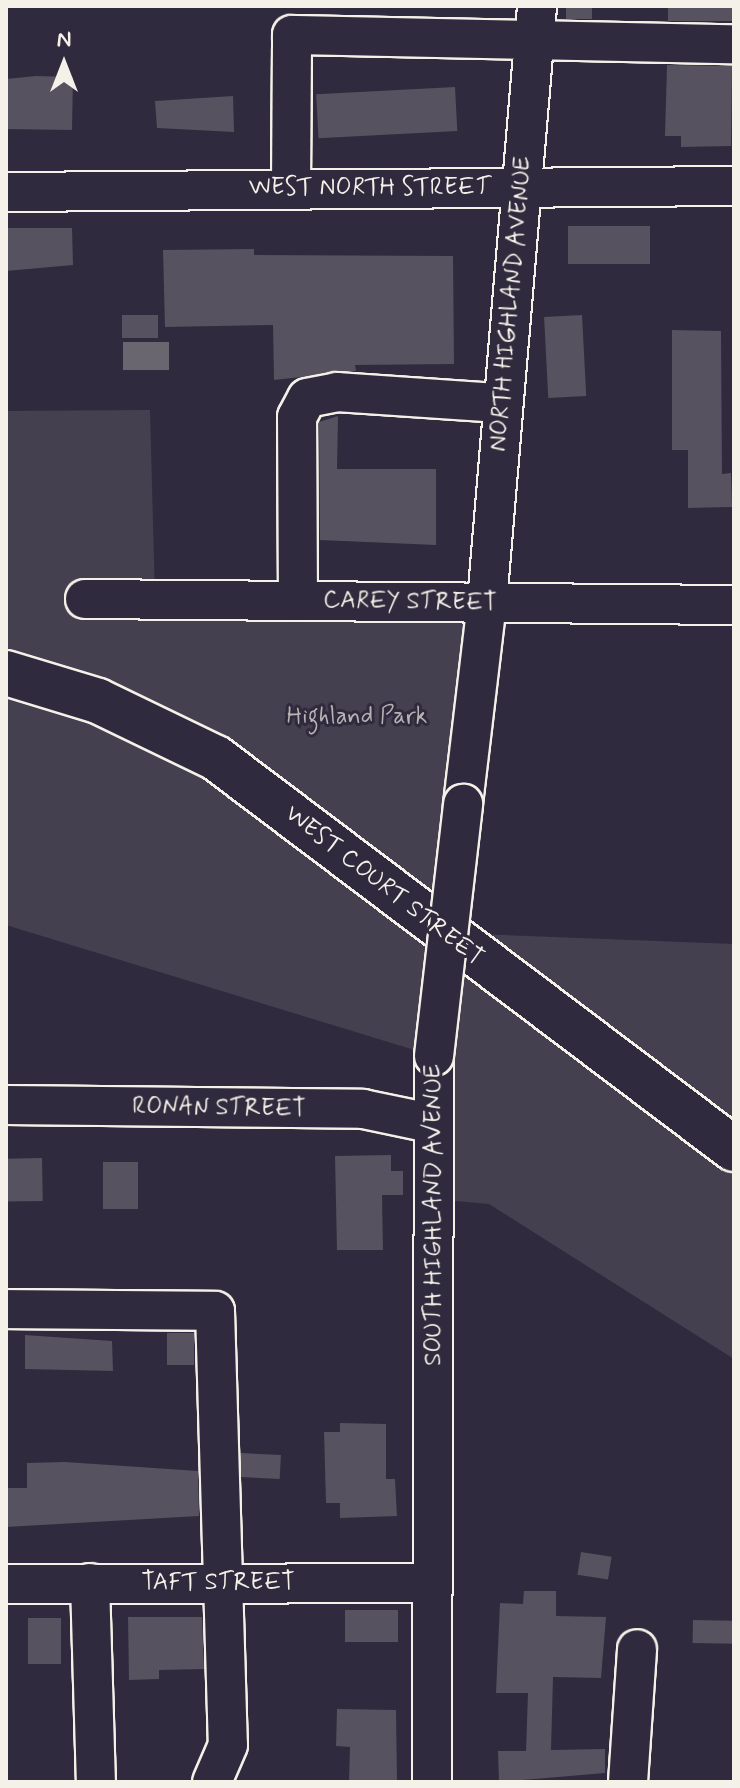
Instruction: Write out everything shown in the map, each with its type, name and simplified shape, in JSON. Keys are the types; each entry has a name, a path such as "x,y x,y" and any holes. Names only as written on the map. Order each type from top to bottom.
{"main road":[{"name":"WEST COURT STREET","path":"6,673 98,701 216,758 734,1149"}],"street":[{"path":"291,188 292,35 535,24 734,44"},
{"name":"NORTH HIGHLAND AVENUE","path":"487,602 500,403 524,187 535,24"},
{"name":"WEST NORTH STREET","path":"6,192 734,186"},
{"path":"298,601 297,417 307,398 337,392 500,403"},
{"name":"CAREY STREET","path":"85,599 734,605"},
{"name":"SOUTH HIGHLAND AVENUE","path":"432,1782 430,1583 436,1261 430,1123 434,1056 487,602"},
{"name":"RONAN STREET","path":"6,1105 363,1109 430,1123"},
{"path":"6,1309 215,1311 228,1745 212,1782"},
{"path":"90,1583 96,1782"},
{"name":"TAFT STREET","path":"6,1584 430,1583"},
{"path":"628,1782 637,1649"}],"green space":[{"name":"Highland Park","path":"150,410 155,599 487,602 450,933 734,944 734,1359 489,1204 433,1199 434,1056 6,925 6,411"}],"shaded area":[{"path":"123,342 169,342 169,370 123,370"}],"building":[{"path":"566,6 592,6 592,19 566,19"},
{"path":"668,6 733,6 733,21 668,21"},
{"path":"667,65 732,66 731,146 681,147 681,136 665,136"},
{"path":"73,77 72,130 6,129 6,79"},
{"path":"455,87 457,131 318,138 316,94"},
{"path":"233,96 234,132 157,128 155,101"},
{"path":"568,226 650,226 650,264 568,264"},
{"path":"6,228 72,228 73,265 6,271"},
{"path":"254,249 254,255 453,256 454,364 355,365 356,371 274,380 273,325 165,327 163,250"},
{"path":"122,315 158,315 158,338 122,338"},
{"path":"582,315 586,396 548,398 544,317"},
{"path":"672,330 721,331 722,474 731,473 732,507 688,508 688,450 672,450"},
{"path":"338,416 337,469 436,469 436,545 320,540 319,422"},
{"path":"391,1155 391,1171 403,1171 403,1195 382,1195 383,1250 337,1250 335,1156"},
{"path":"42,1158 43,1201 7,1202 6,1159"},
{"path":"103,1162 138,1162 138,1209 103,1209"},
{"path":"167,1333 194,1333 194,1365 167,1365"},
{"path":"25,1335 112,1341 113,1371 25,1369"},
{"path":"340,1423 386,1424 386,1479 395,1479 397,1516 340,1518 340,1503 326,1503 324,1432 340,1432"},
{"path":"241,1453 281,1455 280,1479 240,1477"},
{"path":"65,1462 198,1471 199,1516 6,1527 6,1488 27,1488 27,1463"},
{"path":"581,1552 612,1557 608,1580 577,1575"},
{"path":"524,1591 556,1591 556,1616 606,1617 601,1678 553,1677 551,1750 605,1749 605,1773 499,1782 498,1751 526,1751 528,1693 496,1693 500,1603 523,1604"},
{"path":"345,1610 398,1610 398,1642 345,1642"},
{"path":"128,1617 202,1617 204,1669 159,1670 159,1679 129,1680"},
{"path":"28,1618 61,1618 61,1664 28,1664"},
{"path":"693,1620 734,1621 734,1644 693,1643"},
{"path":"337,1709 396,1710 397,1782 349,1782 350,1747 336,1746"}]}
